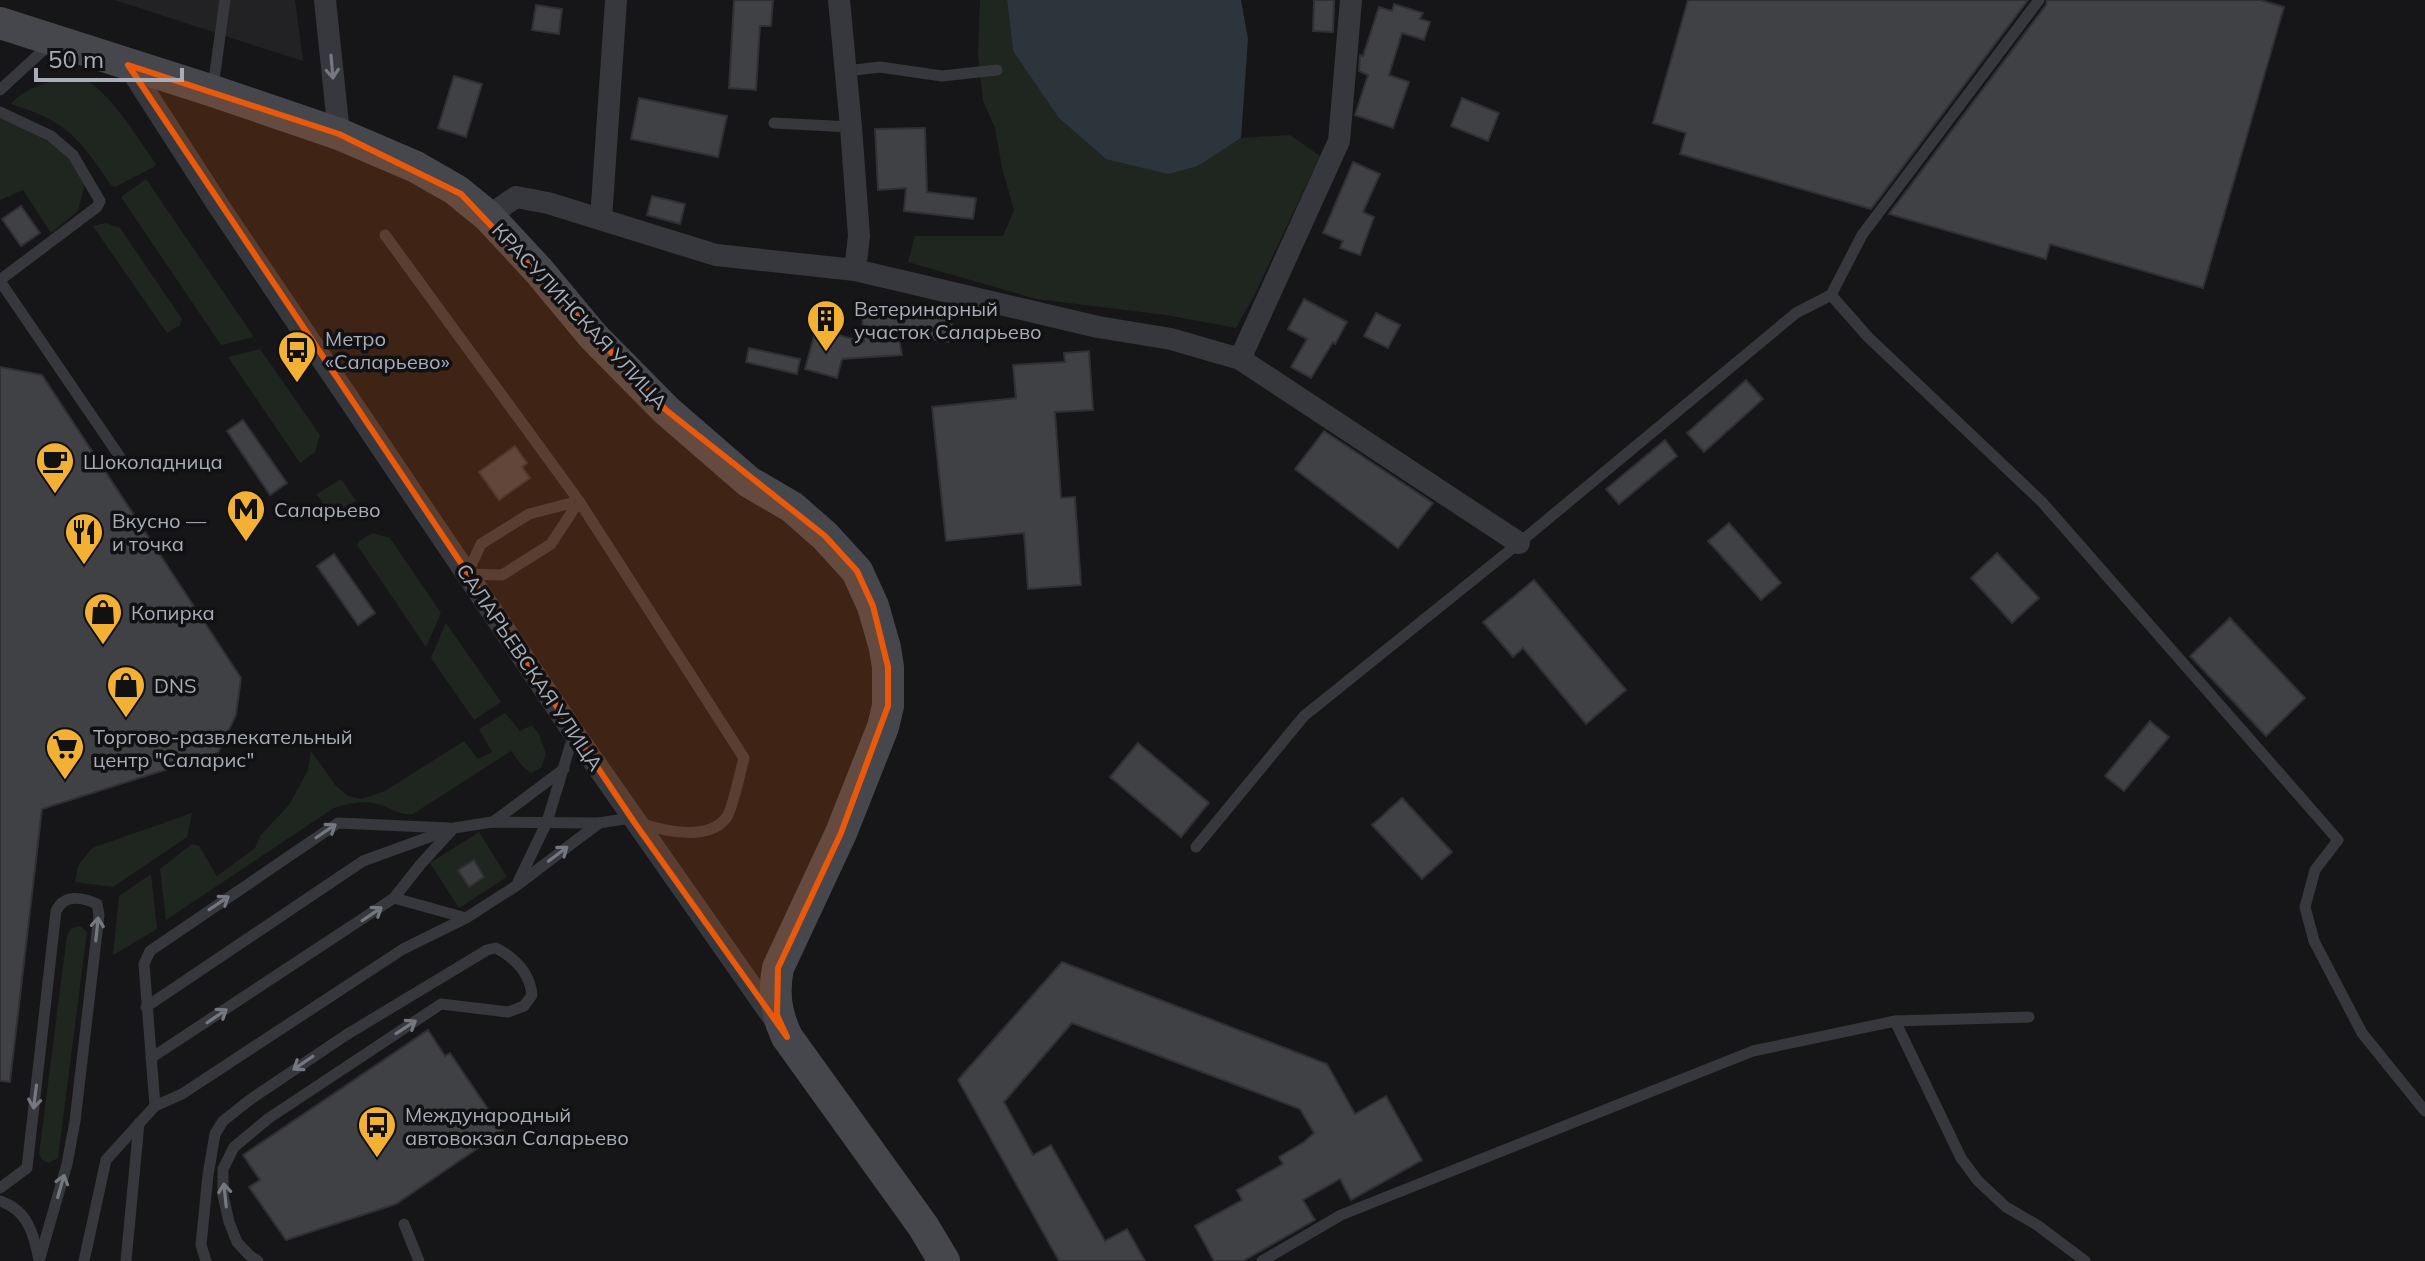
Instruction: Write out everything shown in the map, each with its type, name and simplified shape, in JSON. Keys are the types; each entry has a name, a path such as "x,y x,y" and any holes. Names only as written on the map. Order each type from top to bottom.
{"street":[{"path":"325,0 339,134"},
{"path":"601,219 616,0"},
{"path":"839,0 859,236 855,270"},
{"path":"1240,359 1339,141 1351,0"},
{"name":"КРАСУЛИНСКАЯ УЛИЦА","path":"0,23 339,134 416,167 456,190 488,216 593,336 666,410 749,482 792,507 825,536 857,571 873,606 885,648 888,706 883,727 841,833 778,968 775,982 777,1015 787,1037"},
{"name":"САЛАРЬЕВСКАЯ УЛИЦА","path":"128,65 218,205 633,820 923,1226 944,1261"},
{"path":"488,216 516,197 548,203 716,255 855,270 1085,324 1171,339 1240,359 1519,543"}],"lane":[{"path":"213,91 225,0"},
{"path":"1196,847 1304,716 1519,543 1796,313 1831,295 1862,235 2039,0"},
{"path":"0,90 54,41"},
{"path":"846,71 880,67 942,76 997,70"},
{"path":"0,112 51,136 73,155 100,201 97,207 0,280 122,460"},
{"path":"774,123 851,127"},
{"path":"146,1007 363,861 454,828 492,822 599,823 633,820 662,830 695,832 715,828 727,817 744,758 579,501 385,235"},
{"path":"1831,295 1868,337 2042,502 2338,840 2315,870 2305,907 2314,941 2362,1033 2425,1111"},
{"path":"579,501 551,544 502,575 467,574 481,544 529,514 579,501"},
{"path":"516,886 547,822 574,733"},
{"path":"492,822 564,769"},
{"path":"155,1106 144,964 150,951 338,823 454,828"},
{"path":"84,1261 106,1160 155,1106 182,1094 403,949 466,918 516,886 599,823"},
{"path":"151,1058 394,898 454,828"},
{"path":"0,1188 27,1168 56,911 60,902 68,898 90,901 97,904 99,915 75,1121 67,1164 39,1261"},
{"path":"394,898 466,918"},
{"path":"206,1261 201,1245 208,1175 215,1134 223,1121 346,1035 487,950 496,948 522,968 530,982 532,995 524,1006 508,1012 441,1004 269,1118 234,1147 223,1169 223,1195 237,1242 258,1261"},
{"path":"1262,1261 1341,1215 1753,1051 1895,1021 2029,1017"},
{"path":"1895,1021 1961,1158 1978,1181 2006,1207 2037,1225 2085,1261"},
{"path":"126,1261 139,1122"},
{"path":"0,1201 16,1210 28,1224 34,1234 39,1261"},
{"path":"404,1224 419,1261"}],"highlighted area":[{"path":"128,65 339,134 461,194 666,410 825,536 857,571 873,606 888,667 888,706 841,833 778,968 777,1015 787,1037 634,822"}],"shaded area":[{"path":"115,0 295,0 303,61 219,34"},
{"path":"980,0 1007,0 1013,52 1198,166 1241,138 1290,135 1320,156 1236,328 1166,315 1036,299 908,262 915,236 1003,236 1014,210 995,128 983,101 978,53"},
{"path":"1007,0 1241,0 1248,39 1241,138 1198,166 1168,174 1106,159 1059,118 1013,51"},
{"path":"68,78 89,82 110,101 156,164 154,167 115,187 70,133 46,118 11,104 29,90"},
{"path":"0,118 49,142 67,157 85,183 78,211 51,233 23,190 0,200"},
{"path":"146,179 254,337 221,345 121,197"},
{"path":"106,223 120,228 182,319 180,325 167,333 93,226"},
{"path":"260,349 320,435 315,452 300,463 228,357"},
{"path":"341,479 356,501 331,517 317,494"},
{"path":"373,533 390,538 441,613 426,647 357,545"},
{"path":"446,623 501,702 474,720 431,658"},
{"path":"505,713 520,731 532,725 539,734 546,754 541,768 531,773 511,751 413,814 403,814 369,802 334,808 166,920 160,869 192,844 199,846 217,876 255,848 260,836 289,805 308,770 311,751 336,786 348,796 361,799 383,792 464,741 478,759 492,752 479,729"},
{"path":"192,813 187,837 113,887 75,882 78,866 92,848"},
{"path":"479,832 507,877 459,908 430,863"},
{"path":"151,874 157,929 113,955 119,896"},
{"path":"80,926 87,932 58,1158 49,1163 42,1160 39,1154 67,935 72,928"}],"building":[{"path":"734,0 773,0 771,26 760,26 756,90 729,88"},
{"path":"1314,0 1334,0 1333,32 1313,31"},
{"path":"1688,0 2028,0 1871,209 1680,154 1686,133 1653,123"},
{"path":"2047,0 2260,0 2284,7 2203,288 2050,244 2046,259 1889,214"},
{"path":"1394,4 1423,13 1420,19 1430,22 1424,40 1402,33 1389,75 1409,82 1393,128 1355,115 1368,75 1359,71 1360,55 1363,56 1379,7 1392,11"},
{"path":"536,5 562,9 559,34 532,30"},
{"path":"454,76 482,84 466,137 438,128"},
{"path":"639,98 727,116 718,157 631,139"},
{"path":"1462,98 1499,113 1488,141 1451,126"},
{"path":"925,128 927,192 976,198 973,219 904,211 906,188 878,190 875,129"},
{"path":"1353,162 1380,174 1363,212 1374,217 1360,255 1340,248 1343,241 1323,233"},
{"path":"652,196 685,204 680,224 647,215"},
{"path":"21,206 40,233 21,246 2,219"},
{"path":"1304,299 1347,322 1311,378 1291,367 1307,339 1288,329"},
{"path":"918,306 954,313 948,342 898,333 902,355 842,359 837,378 805,369 816,329 864,342 862,315 917,311"},
{"path":"1376,313 1400,325 1388,348 1364,336"},
{"path":"749,348 800,359 797,374 746,362"},
{"path":"1089,351 1093,410 1055,412 1061,498 1075,497 1081,585 1028,589 1024,533 946,541 932,407 1016,398 1013,365 1065,362 1064,353"},
{"name":"Торгово-развлекательный центр \"Саларис\"","path":"0,367 42,375 241,678 236,715 218,753 42,809 10,1082 0,1081"},
{"path":"1746,380 1763,399 1704,452 1687,433"},
{"path":"243,420 287,483 270,495 227,431"},
{"path":"1324,431 1433,503 1398,548 1295,469"},
{"path":"1665,440 1677,456 1619,504 1606,489"},
{"path":"515,446 527,463 522,467 530,478 499,500 479,472"},
{"path":"1729,523 1781,583 1761,600 1708,541"},
{"path":"1997,553 2039,598 2012,623 1971,578"},
{"path":"334,554 375,613 358,625 317,566"},
{"path":"1534,580 1626,690 1586,724 1523,648 1513,657 1483,622"},
{"path":"2230,618 2305,698 2266,736 2190,656"},
{"path":"2150,721 2169,737 2124,791 2105,776"},
{"path":"1138,743 1209,803 1181,837 1110,777"},
{"path":"1402,798 1452,852 1422,879 1372,825"},
{"path":"474,860 484,877 469,887 458,870"},
{"path":"1062,962 1327,1064 1355,1114 1386,1096 1422,1160 1351,1200 1340,1179 1303,1200 1315,1220 1243,1261 1214,1261 1195,1226 1242,1200 1237,1190 1283,1164 1279,1157 1314,1133 1300,1109 1072,1023 1004,1102 1033,1155 1051,1145 1105,1241 1127,1229 1145,1261 1059,1261 958,1080"},
{"name":"Международный автовокзал Саларьево","path":"428,1030 445,1056 450,1053 503,1131 396,1204 286,1240 249,1187 260,1180 243,1155"}],"place":[{"name":"Ветеринарный участок Саларьево","path":"826,353"},
{"name":"Метро «Саларьево»","path":"297,384"},
{"name":"Шоколадница","path":"55,495"},
{"name":"Саларьево","path":"246,543"},
{"name":"Вкусно — и точка","path":"84,566"},
{"name":"Копирка","path":"103,646"},
{"name":"DNS","path":"126,719"},
{"name":"Торгово-развлекательный центр \"Саларис\"","path":"65,781"},
{"name":"Международный автовокзал Саларьево","path":"377,1159"}]}
